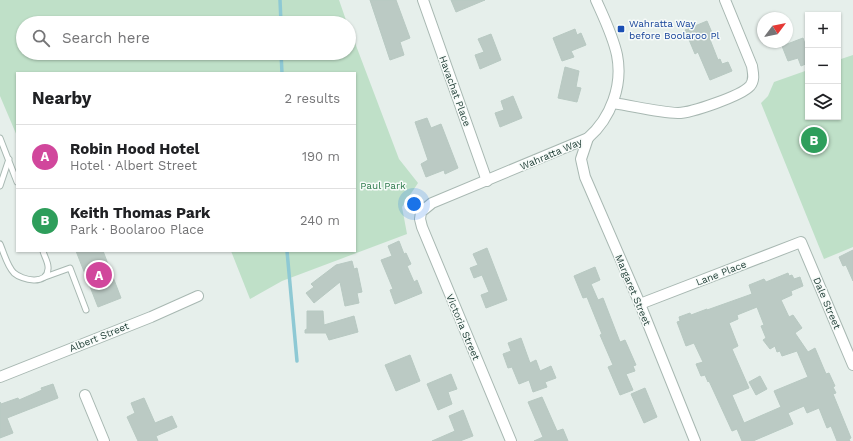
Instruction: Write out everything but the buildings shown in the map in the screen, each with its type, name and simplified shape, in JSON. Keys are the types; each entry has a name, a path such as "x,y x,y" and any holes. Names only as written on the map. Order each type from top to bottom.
{"street":[{"name":"Havachat Place","path":"422,0 487,181"},
{"name":"Wahratta Way","path":"421,212 432,203 588,138 595,132 604,120 613,103 618,81 617,55 610,33 596,0"},
{"path":"613,103 668,112 689,112 699,110 743,91 750,86 753,80 753,70 725,0"},
{"name":"Margaret Street","path":"588,138 581,158 583,172 640,304 695,441"},
{"name":"Victoria Street","path":"421,212 420,219 422,227 511,441"},
{"name":"Lane Place","path":"640,304 801,242"},
{"name":"Dale Street","path":"801,242 853,365"},
{"name":"Albert Street","path":"0,377 148,318 198,296"},
{"path":"85,395 104,441"}],"lane":[{"path":"0,138 16,179"},
{"path":"0,186 9,159"},
{"path":"0,244 10,266 15,273 28,279 42,279 70,268 86,310"},
{"path":"42,252 48,269 46,276 42,279"}],"green space":[{"name":"Paul Park","path":"0,0 339,0 345,16 16,16 16,60 356,60 356,45 399,159 418,183 402,207 407,234 282,281 250,299 231,252 356,252 356,72 16,72 16,134 0,96"},
{"path":"853,55 853,247 824,259 761,103 768,96 774,82 805,71 805,120 841,120 841,59"}],"waterway":[{"path":"280,0 281,16"},
{"path":"281,60 282,72"},
{"path":"287,252 297,361"}],"place":[{"name":"Wahratta Way before Boolaroo Pl","path":"621,29"},
{"name":"Keith Thomas Park","path":"814,140"},
{"name":"Robin Hood Hotel","path":"99,275"}]}
